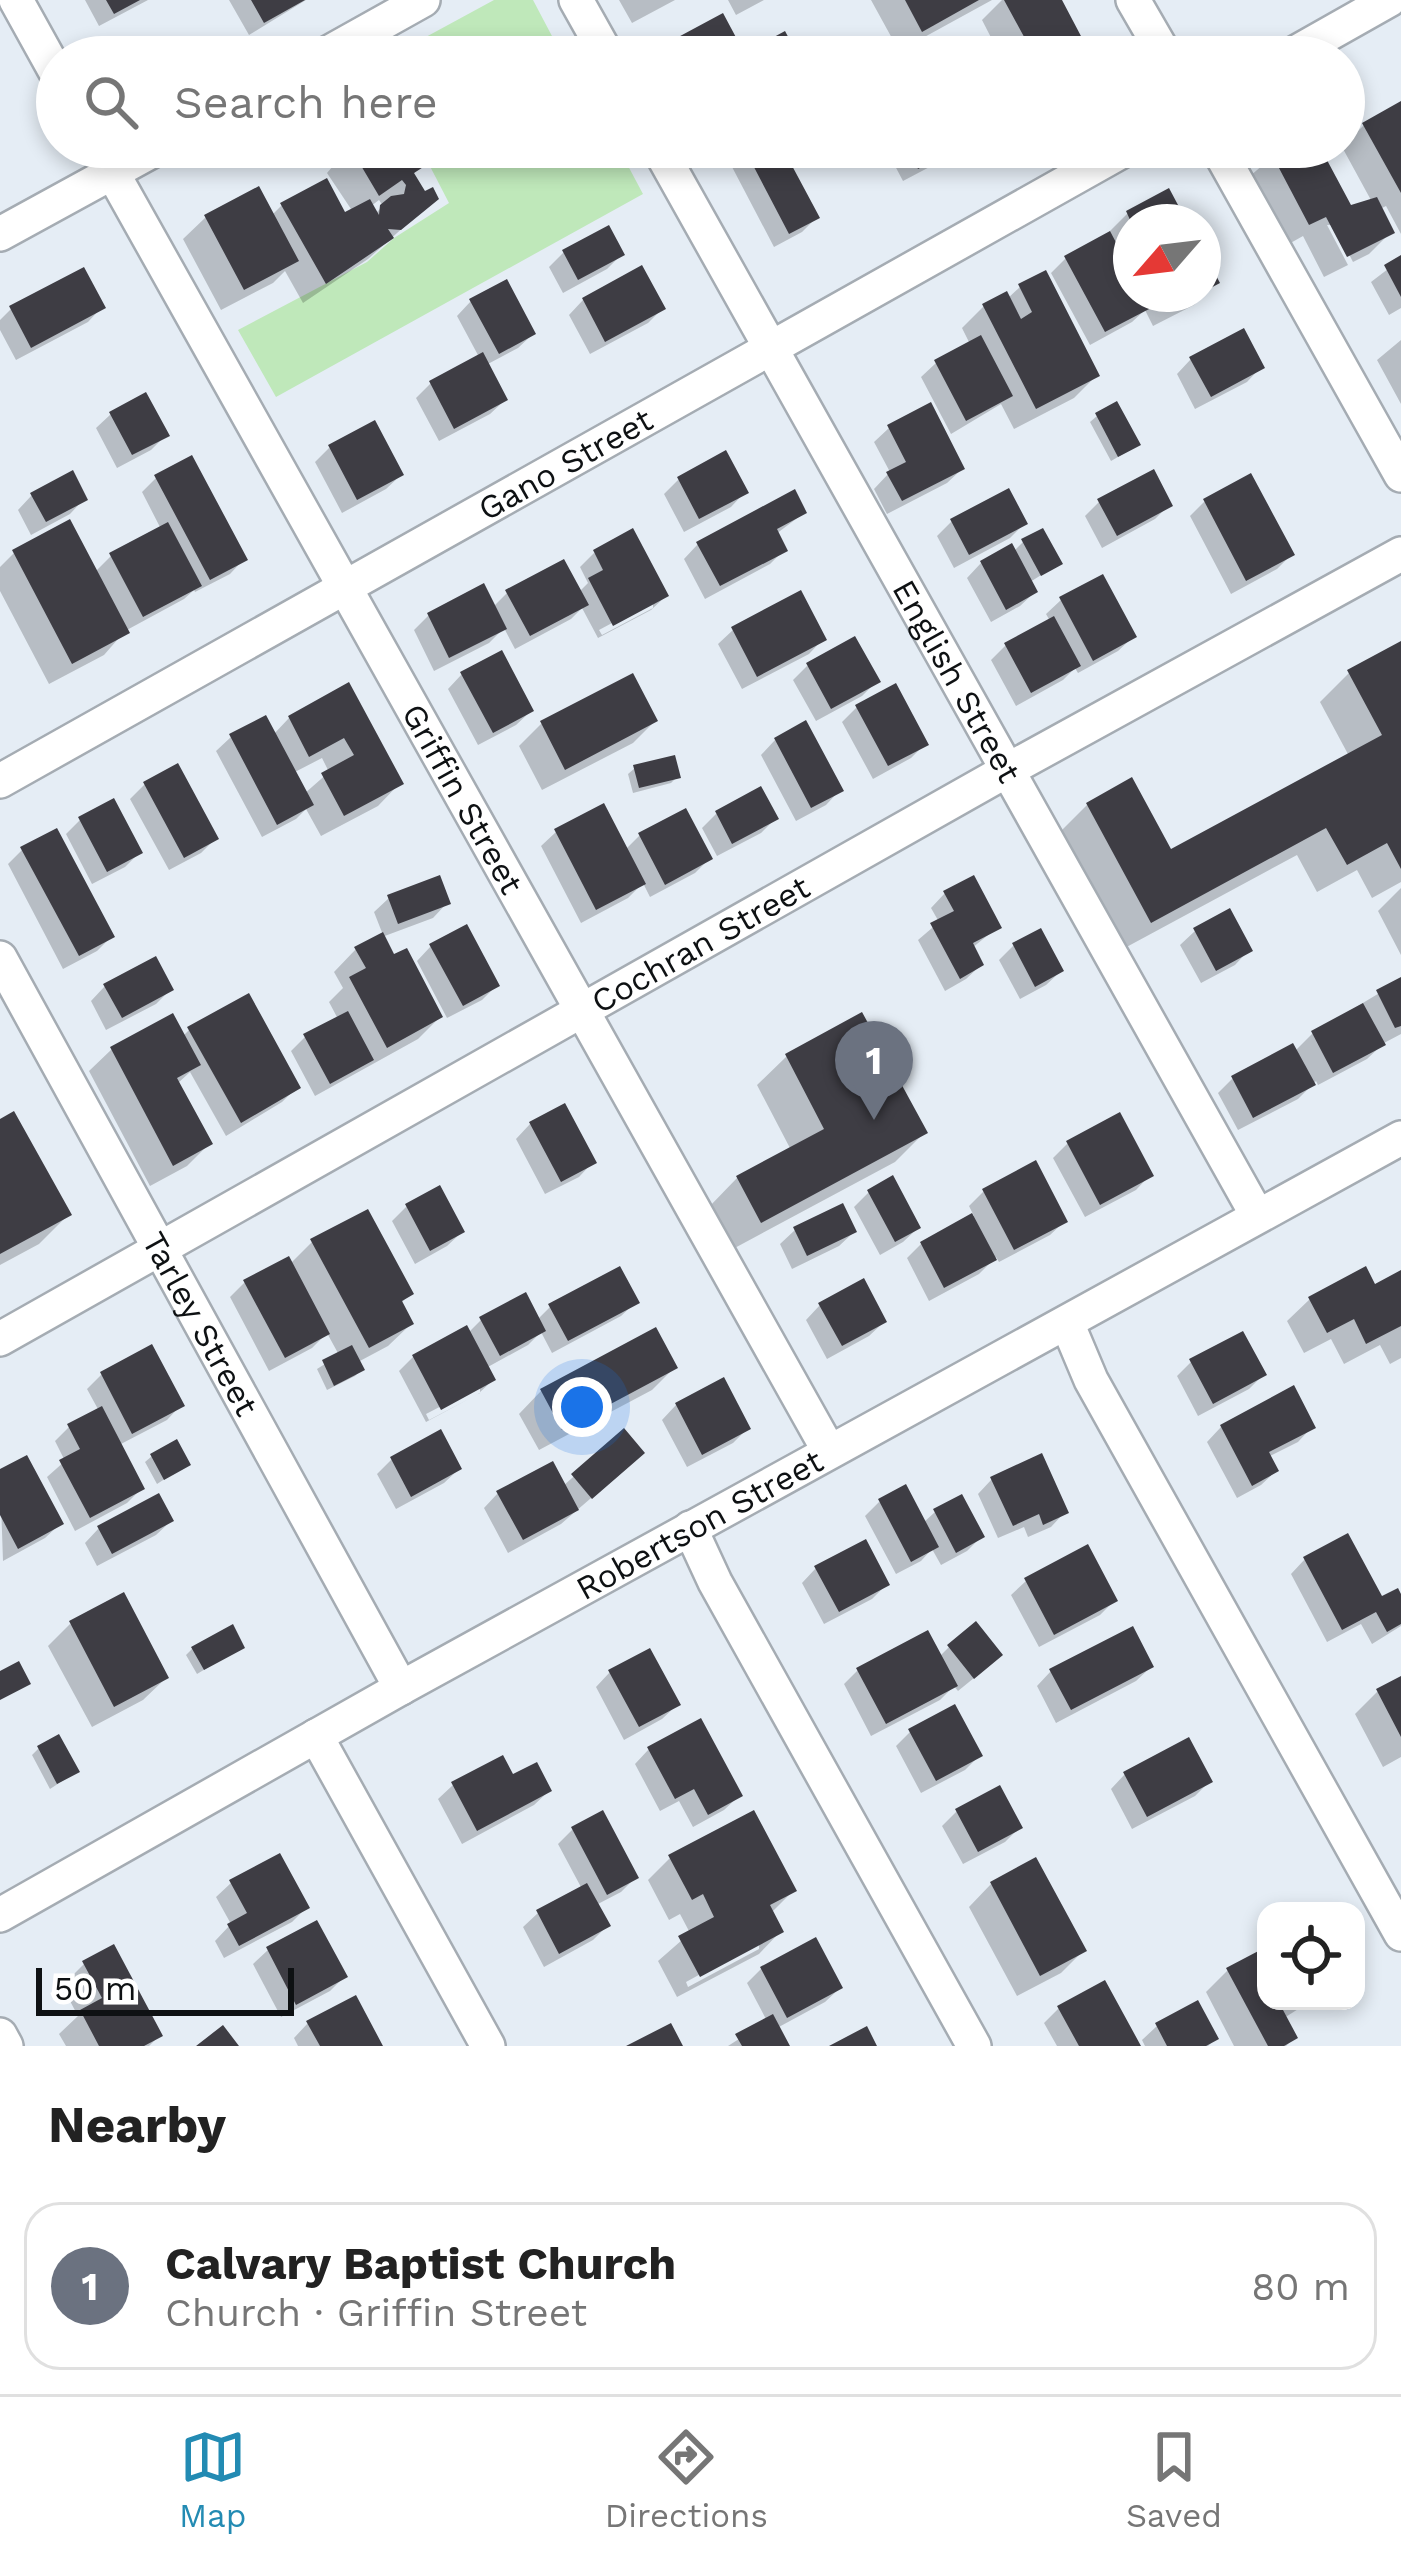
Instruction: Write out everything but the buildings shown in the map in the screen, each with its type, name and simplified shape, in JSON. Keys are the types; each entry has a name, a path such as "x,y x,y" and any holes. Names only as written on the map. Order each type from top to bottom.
{"street":[{"path":"16,0 36,36"},
{"path":"359,36 423,0"},
{"path":"576,0 596,36"},
{"path":"1133,0 1154,36"},
{"path":"1325,36 1389,0"},
{"path":"0,234 94,168"},
{"name":"Griffin Street","path":"109,168 829,1451"},
{"name":"English Street","path":"670,168 1257,1215"},
{"name":"Gano Street","path":"0,781 1092,168"},
{"path":"1229,168 1401,475"},
{"name":"Cochran Street","path":"0,1339 1006,771 1401,554"},
{"name":"Tarley Street","path":"0,958 401,1688"},
{"name":"Robertson Street","path":"0,1915 401,1688 1401,1138"},
{"path":"1066,1323 1091,1380 1401,1934"},
{"path":"690,1528 715,1582 974,2046"},
{"path":"316,1736 488,2046"},
{"path":"0,2035 6,2046"}],"green space":[{"path":"494,0 533,0 552,36 428,36"},
{"path":"431,168 629,168 643,194 276,397 238,330 367,262 394,238 449,203"}],"place":[{"name":"Calvary Baptist Church","path":"874,1120"}]}
